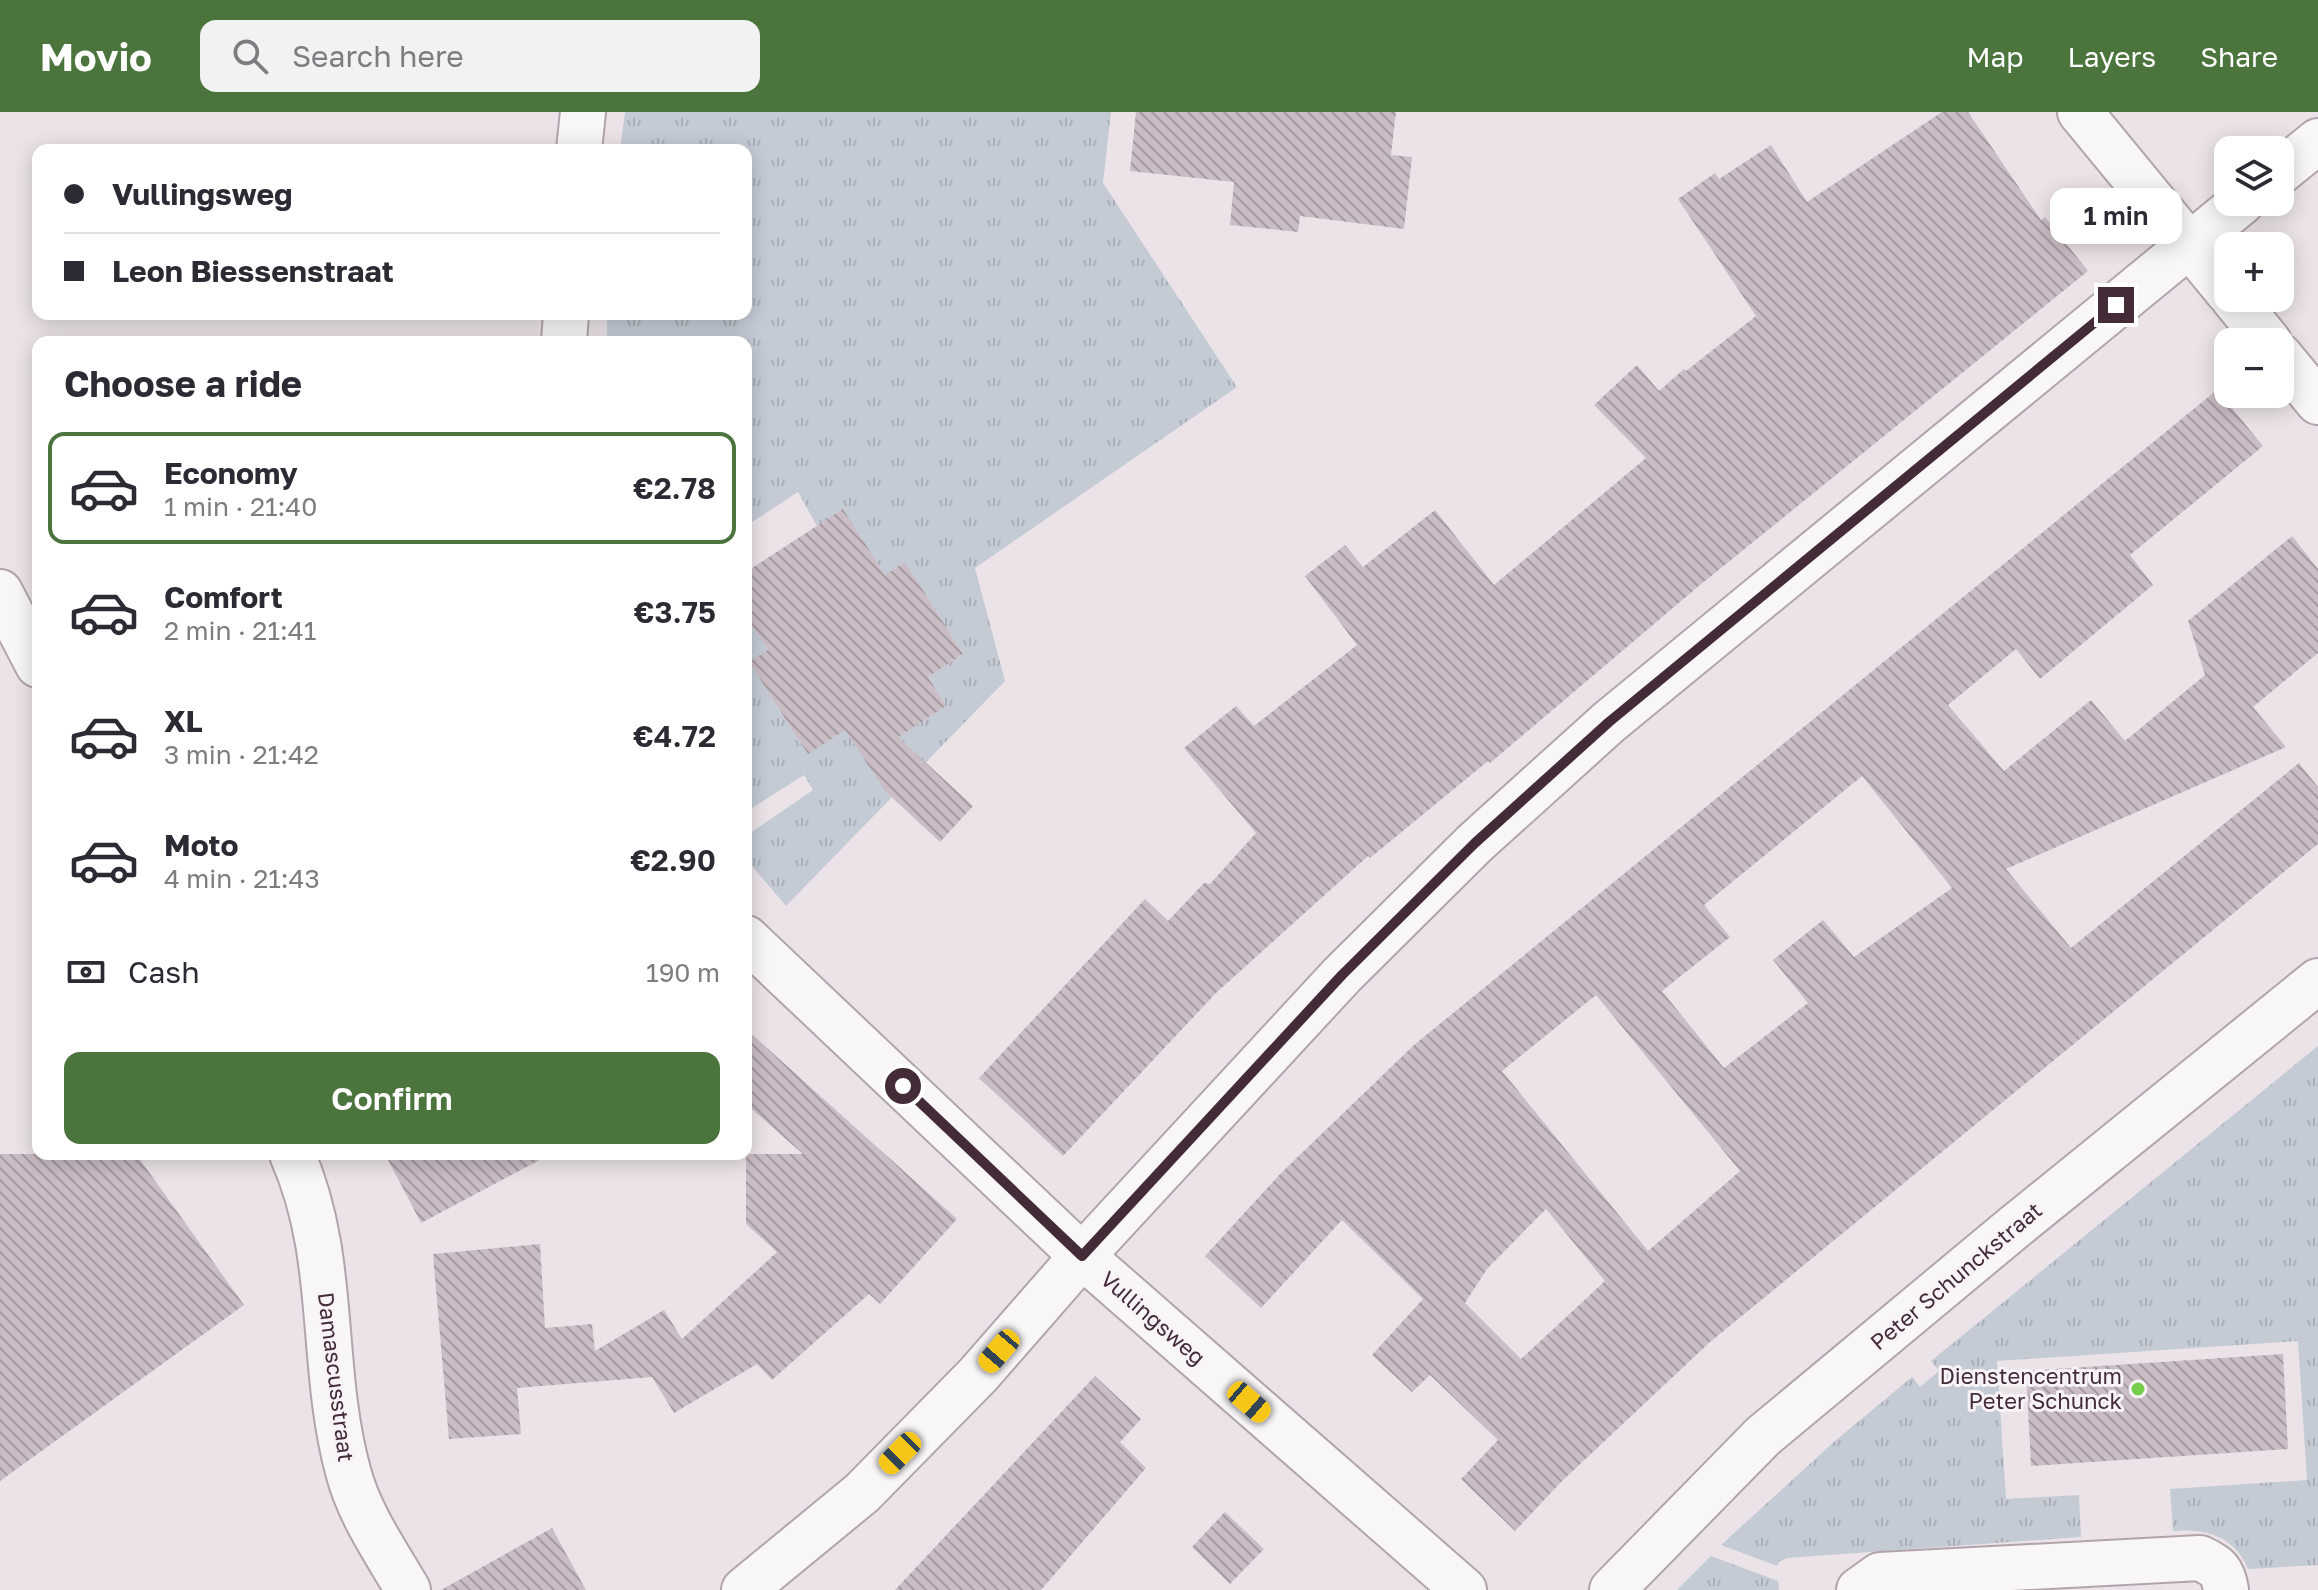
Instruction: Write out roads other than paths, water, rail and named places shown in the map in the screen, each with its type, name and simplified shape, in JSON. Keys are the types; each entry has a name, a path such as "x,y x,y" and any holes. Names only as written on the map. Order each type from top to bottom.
{"street":[{"path":"580,144 583,112"},
{"path":"2080,112 2214,275"},
{"path":"2294,161 2318,141"},
{"path":"744,1590 862,1493 978,1375 1082,1256 1342,975 1475,843 1609,722 2225,216"},
{"path":"2244,312 2258,328"},
{"path":"2294,373 2318,402"},
{"path":"0,592 32,653"},
{"name":"Vullingsweg","path":"752,944 1082,1256 1464,1590"},
{"name":"Peter Schunckstraat","path":"1612,1590 1763,1436 2318,981"},
{"name":"Damascusstraat","path":"294,1160 311,1202 321,1249 338,1426 349,1473 369,1524 408,1590"},
{"path":"1859,1590 1880,1575 2032,1579 2200,1558 2218,1566 2224,1576 2226,1590"}],"place":[{"name":"Dienstencentrum Peter Schunck","path":"2138,1389"}]}
